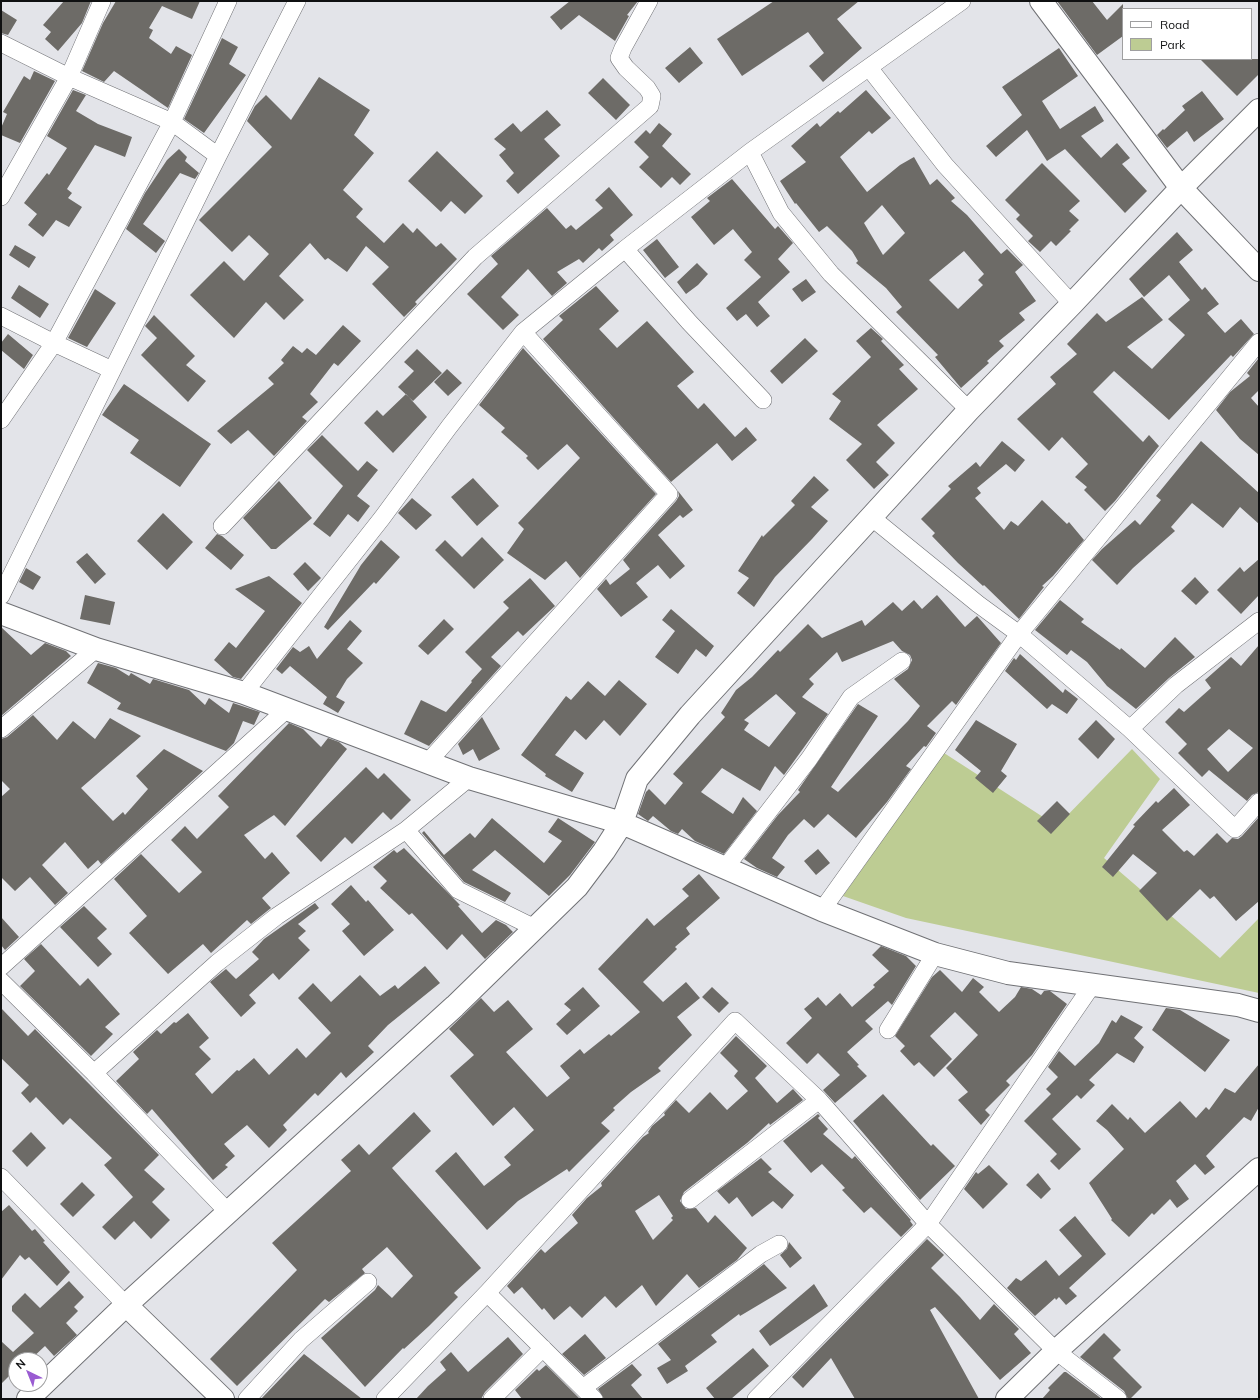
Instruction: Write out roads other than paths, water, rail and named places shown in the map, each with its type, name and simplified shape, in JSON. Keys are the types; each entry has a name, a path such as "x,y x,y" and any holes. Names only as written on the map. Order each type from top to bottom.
{"street":[{"path":"1,198 69,76 102,1"},
{"path":"1,420 54,343 172,122 228,1"},
{"path":"1,596 218,156 297,1"},
{"path":"222,526 475,257 650,106 652,96 647,88 626,68 619,58 622,48 649,1"},
{"path":"244,694 382,518 449,426 523,332 625,249 750,152 870,69 962,1"},
{"path":"1041,1 1181,188 1259,270"},
{"path":"1,43 69,76 172,122 218,156"},
{"path":"870,69 944,165 1072,304"},
{"path":"28,1399 126,1305 454,1006 577,887 604,851 622,823 637,779 690,715 969,410 1072,304 1181,188 1259,110"},
{"path":"750,152 781,214 831,274 969,410"},
{"path":"625,249 689,322 763,400"},
{"path":"1,316 112,370"},
{"path":"428,762 669,494 523,332"},
{"path":"822,910 1019,634 1259,342"},
{"path":"871,517 978,604 1019,634 1130,729 1235,829 1259,802"},
{"path":"1,613 96,648 244,694 469,778 622,823 822,910 935,954 1008,973 1238,1005 1259,1010"},
{"path":"1130,729 1176,685 1259,621"},
{"path":"1,729 96,648"},
{"path":"725,868 809,759 851,697 902,661"},
{"path":"1,967 286,710"},
{"path":"94,1073 223,958 277,916 406,830 469,778"},
{"path":"406,830 458,890 535,928"},
{"path":"888,1030 935,954"},
{"path":"1,981 94,1073 228,1212"},
{"path":"756,1399 928,1224 1093,984"},
{"path":"385,1399 487,1293 735,1021 819,1100 928,1224 1056,1351 1118,1399"},
{"path":"690,1200 819,1100"},
{"path":"1007,1399 1056,1351 1259,1169"},
{"path":"4,1185 223,1399"},
{"path":"487,1293 589,1394 761,1254 779,1244"},
{"path":"247,1399 301,1340 368,1282"},
{"path":"492,1399 543,1348"}]}
